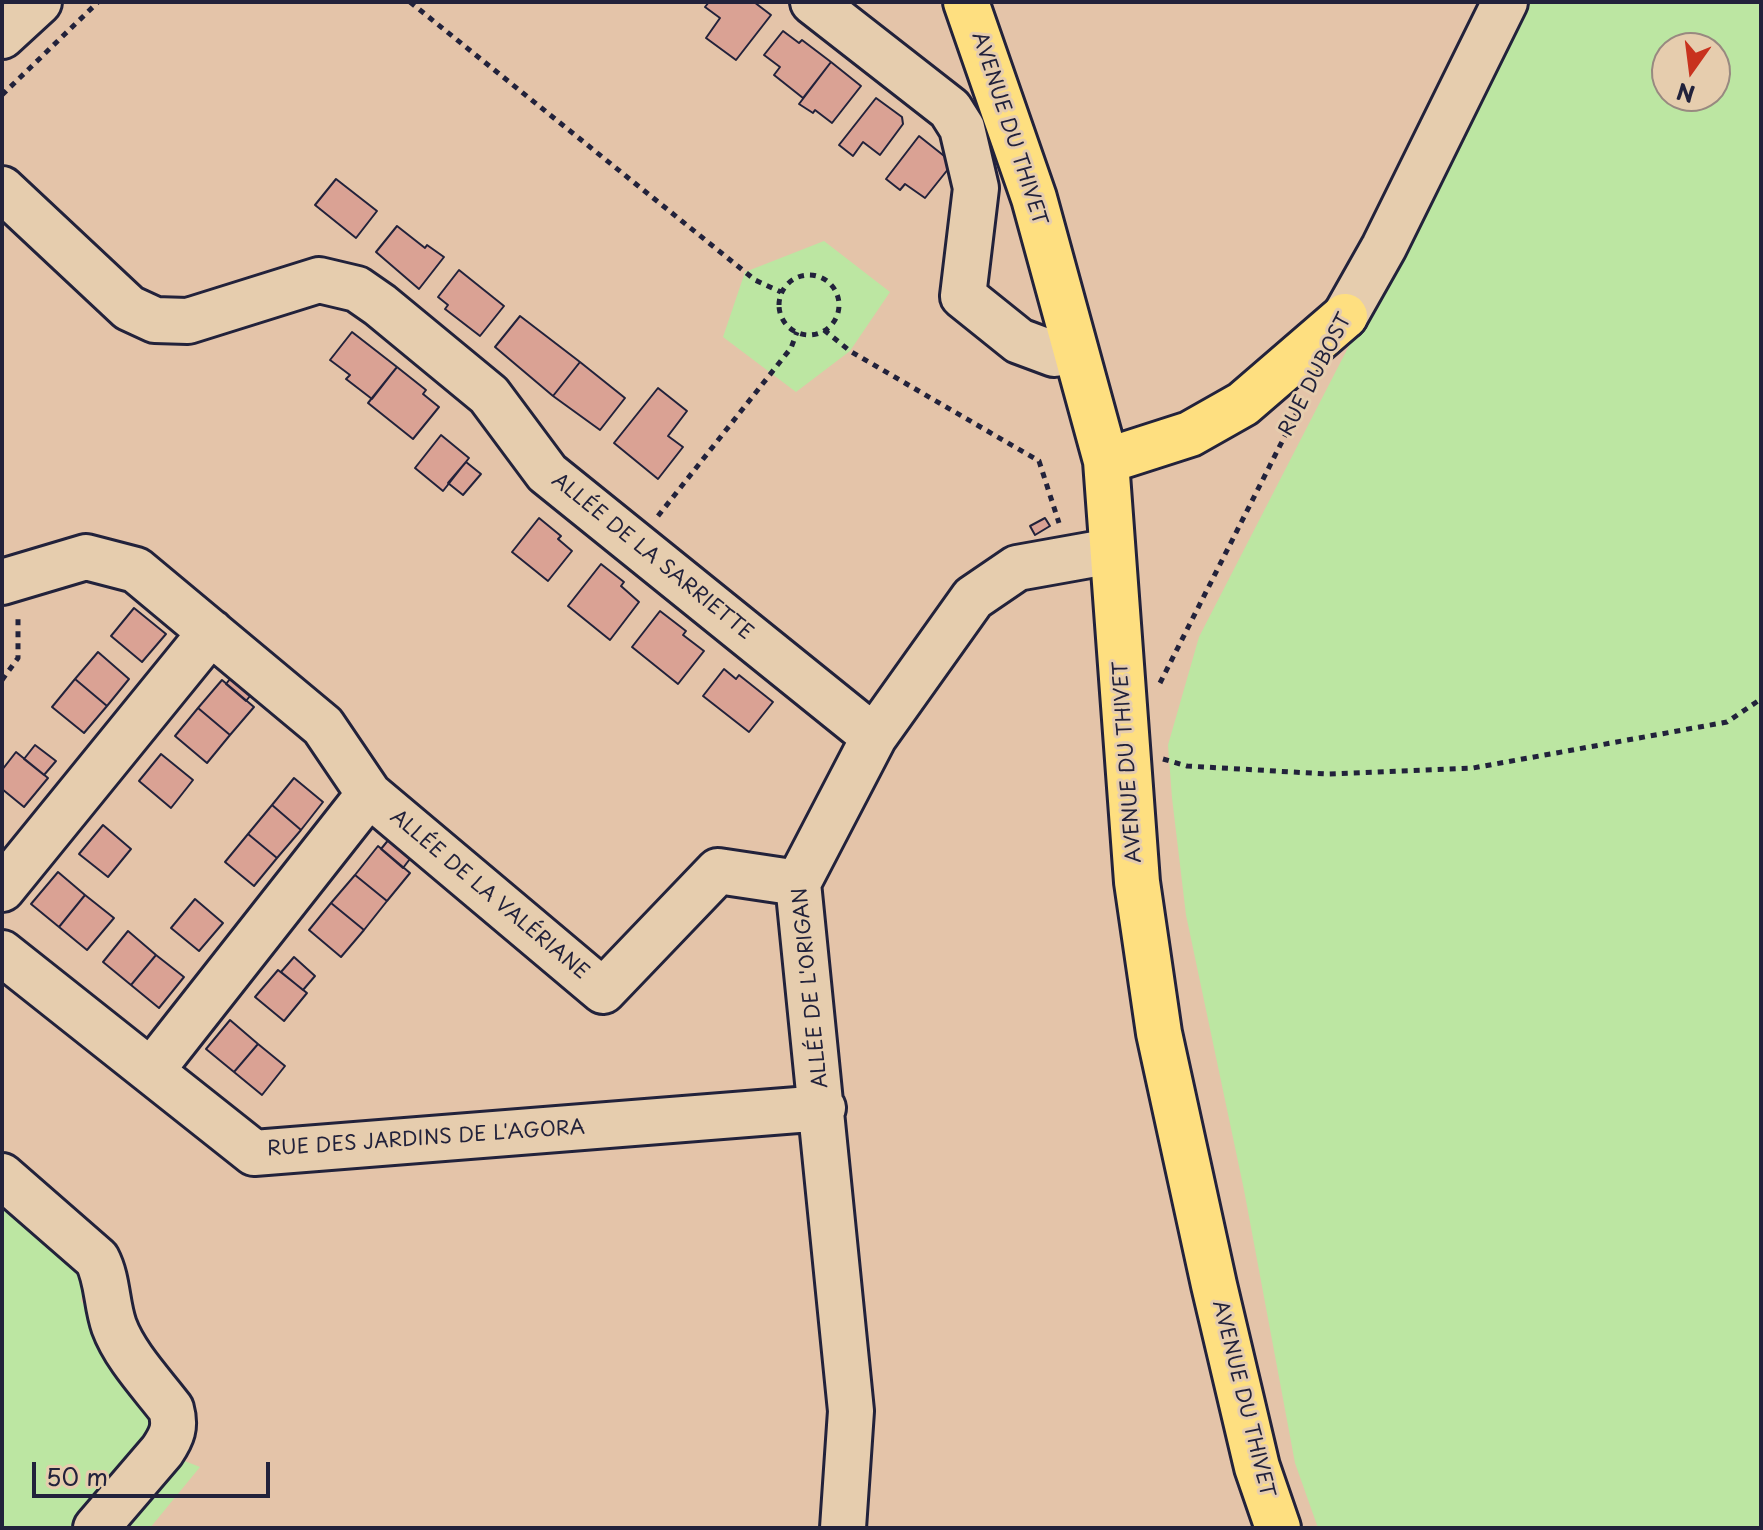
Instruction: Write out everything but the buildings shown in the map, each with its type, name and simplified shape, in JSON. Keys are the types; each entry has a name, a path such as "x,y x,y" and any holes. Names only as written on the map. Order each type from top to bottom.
{"main road":[{"name":"AVENUE DU THIVET","path":"966,2 1034,198 1106,461 1092,555 1127,748 1137,882 1159,1033 1257,1467 1278,1528"},
{"path":"1106,461 1190,434 1243,404 1345,316"}],"street":[{"path":"2,36 39,2"},
{"path":"813,2 950,109 962,128 976,188 963,296 1019,341 1054,354"},
{"name":"RUE DUBOST","path":"1345,316 1384,247 1505,2"},
{"name":"ALLÉE DE LA SARRIETTE","path":"2,189 129,308 155,320 188,321 319,280 357,289 489,395 547,473 874,737"},
{"name":"ALLÉE DE L'ORIGAN","path":"843,1528 851,1411 823,1108 798,883 874,737 973,598 1017,568 1092,555"},
{"name":"ALLÉE DE LA VALÉRIANE","path":"10,579 86,557 136,570 323,726 369,794 603,991 718,871 798,883"},
{"path":"2,889 211,632"},
{"path":"151,1071 369,794"},
{"name":"RUE DES JARDINS DE L'AGORA","path":"2,953 254,1153 823,1108"},
{"path":"2,1176 97,1259 104,1272 108,1307 115,1330 171,1409 174,1419 170,1439 162,1451 96,1528"}],"path":[{"path":"2,95 98,2"},
{"path":"410,2 755,280 781,292"},
{"path":"805,275 815,276 832,286 839,305 837,315 824,330 806,335 797,332 783,320 781,292 787,284 805,275"},
{"path":"824,330 850,351 1039,461 1092,555"},
{"path":"635,544 791,348 797,332"},
{"name":"RUE DUBOST","path":"1155,692 1303,400"},
{"path":"2,680 18,658 10,579"},
{"path":"1127,748 1187,766 1202,767 1328,774 1473,768 1727,722 1761,699"}],"green space":[{"path":"1526,2 1761,2 1761,1528 1318,1528 1295,1463 1244,1190 1186,915 1168,745 1199,637"},
{"path":"824,241 890,292 850,351 796,392 723,337 745,272"},
{"path":"2,1188 85,1277 81,1301 141,1379 156,1434 86,1528 2,1528"},
{"path":"182,1460 200,1467 150,1528 108,1528"}]}
